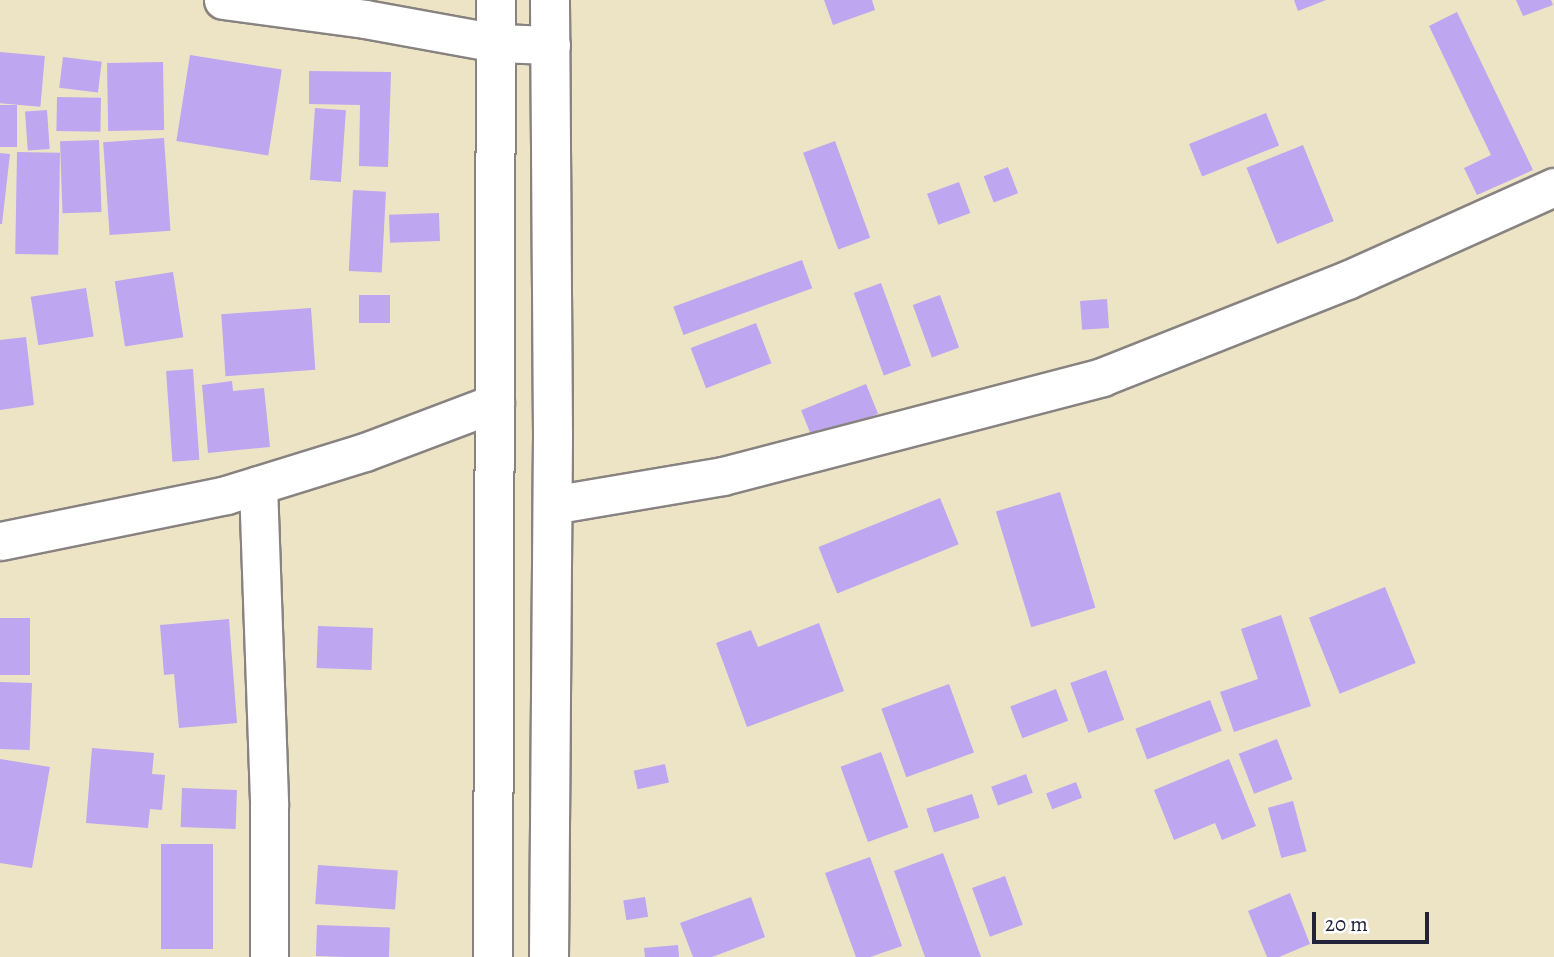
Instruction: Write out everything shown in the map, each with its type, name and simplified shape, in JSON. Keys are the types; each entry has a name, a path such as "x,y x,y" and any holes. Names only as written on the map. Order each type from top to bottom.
{"main road":[{"path":"493,957 496,0"},
{"path":"549,957 551,0"}],"street":[{"path":"223,0 365,19 497,43 551,45"},
{"path":"552,505 723,475 1102,377 1346,280 1554,187"},
{"path":"0,541 226,495 365,452 495,403"},
{"path":"258,485 269,806 269,957"}],"building":[{"path":"824,0 872,0 875,10 833,25"},
{"path":"1294,0 1326,0 1298,11"},
{"path":"1516,0 1551,0 1553,5 1523,16"},
{"path":"1457,12 1533,170 1477,195 1464,168 1491,155 1429,26"},
{"path":"0,52 45,56 40,107 0,103"},
{"path":"190,55 282,70 268,155 176,141"},
{"path":"63,57 102,62 98,93 59,88"},
{"path":"163,62 164,130 108,131 107,63"},
{"path":"309,71 391,72 388,167 359,166 360,105 309,104"},
{"path":"57,97 101,98 100,132 56,131"},
{"path":"0,105 17,105 17,147 0,147"},
{"path":"315,108 346,110 341,182 310,180"},
{"path":"47,110 50,149 28,150 25,112"},
{"path":"1266,113 1279,145 1202,177 1189,144"},
{"path":"164,138 170,231 110,235 103,142"},
{"path":"99,140 102,212 63,213 60,141"},
{"path":"835,141 870,238 838,249 803,153"},
{"path":"1303,145 1334,221 1277,244 1246,168"},
{"path":"17,152 60,153 58,255 15,254"},
{"path":"0,153 10,154 2,224 0,224"},
{"path":"1008,167 1018,193 994,202 984,176"},
{"path":"959,182 970,213 938,225 927,194"},
{"path":"353,190 386,192 382,273 349,271"},
{"path":"439,213 440,241 390,243 389,215"},
{"path":"802,260 812,288 684,335 673,307"},
{"path":"173,272 183,337 125,346 115,281"},
{"path":"881,283 911,366 884,376 854,293"},
{"path":"86,288 94,336 38,345 31,297"},
{"path":"359,295 390,295 390,323 359,323"},
{"path":"940,295 959,348 932,358 913,305"},
{"path":"1107,299 1109,328 1082,330 1080,301"},
{"path":"311,308 315,370 226,376 221,314"},
{"path":"756,323 771,363 706,388 691,348"},
{"path":"26,337 34,405 0,410 0,340"},
{"path":"193,369 199,460 172,462 166,371"},
{"path":"232,381 233,391 264,388 270,447 208,453 202,385"},
{"path":"866,384 878,414 813,440 801,410"},
{"path":"1060,492 1095,608 1031,627 996,512"},
{"path":"940,498 959,544 837,593 819,547"},
{"path":"1385,587 1416,663 1340,694 1309,618"},
{"path":"1281,615 1311,706 1234,732 1220,692 1258,679 1241,629"},
{"path":"0,618 30,618 30,675 0,675"},
{"path":"229,619 237,723 179,728 174,674 164,675 160,625"},
{"path":"819,623 844,691 747,727 716,643 751,630 758,647"},
{"path":"318,626 373,628 372,670 317,668"},
{"path":"1106,670 1124,720 1088,733 1070,683"},
{"path":"0,682 32,683 30,750 0,749"},
{"path":"949,684 974,753 906,777 881,709"},
{"path":"1056,689 1068,721 1022,738 1010,707"},
{"path":"1210,700 1222,731 1147,759 1135,729"},
{"path":"1277,739 1292,779 1254,794 1239,754"},
{"path":"92,748 154,753 152,774 165,775 162,810 150,809 148,828 86,823"},
{"path":"881,752 908,827 868,842 841,767"},
{"path":"0,759 50,767 32,868 0,863"},
{"path":"1229,759 1256,826 1222,840 1215,823 1174,840 1154,790"},
{"path":"665,764 669,783 638,789 634,771"},
{"path":"1026,774 1033,793 998,805 991,787"},
{"path":"1076,782 1082,798 1052,809 1046,793"},
{"path":"182,788 237,790 236,829 181,827"},
{"path":"972,794 980,818 934,833 926,809"},
{"path":"1293,801 1306,851 1281,858 1268,808"},
{"path":"161,844 213,844 213,949 161,949"},
{"path":"943,853 981,957 925,957 894,871"},
{"path":"870,857 902,946 870,957 856,957 825,873"},
{"path":"318,865 398,871 395,909 315,904"},
{"path":"1005,876 1023,925 990,937 972,888"},
{"path":"1290,893 1310,944 1279,957 1267,957 1248,911"},
{"path":"645,897 648,917 626,920 623,900"},
{"path":"751,897 765,937 712,957 693,957 680,923"},
{"path":"317,925 390,928 389,957 316,956"},
{"path":"678,945 679,957 645,957 644,948"}]}
